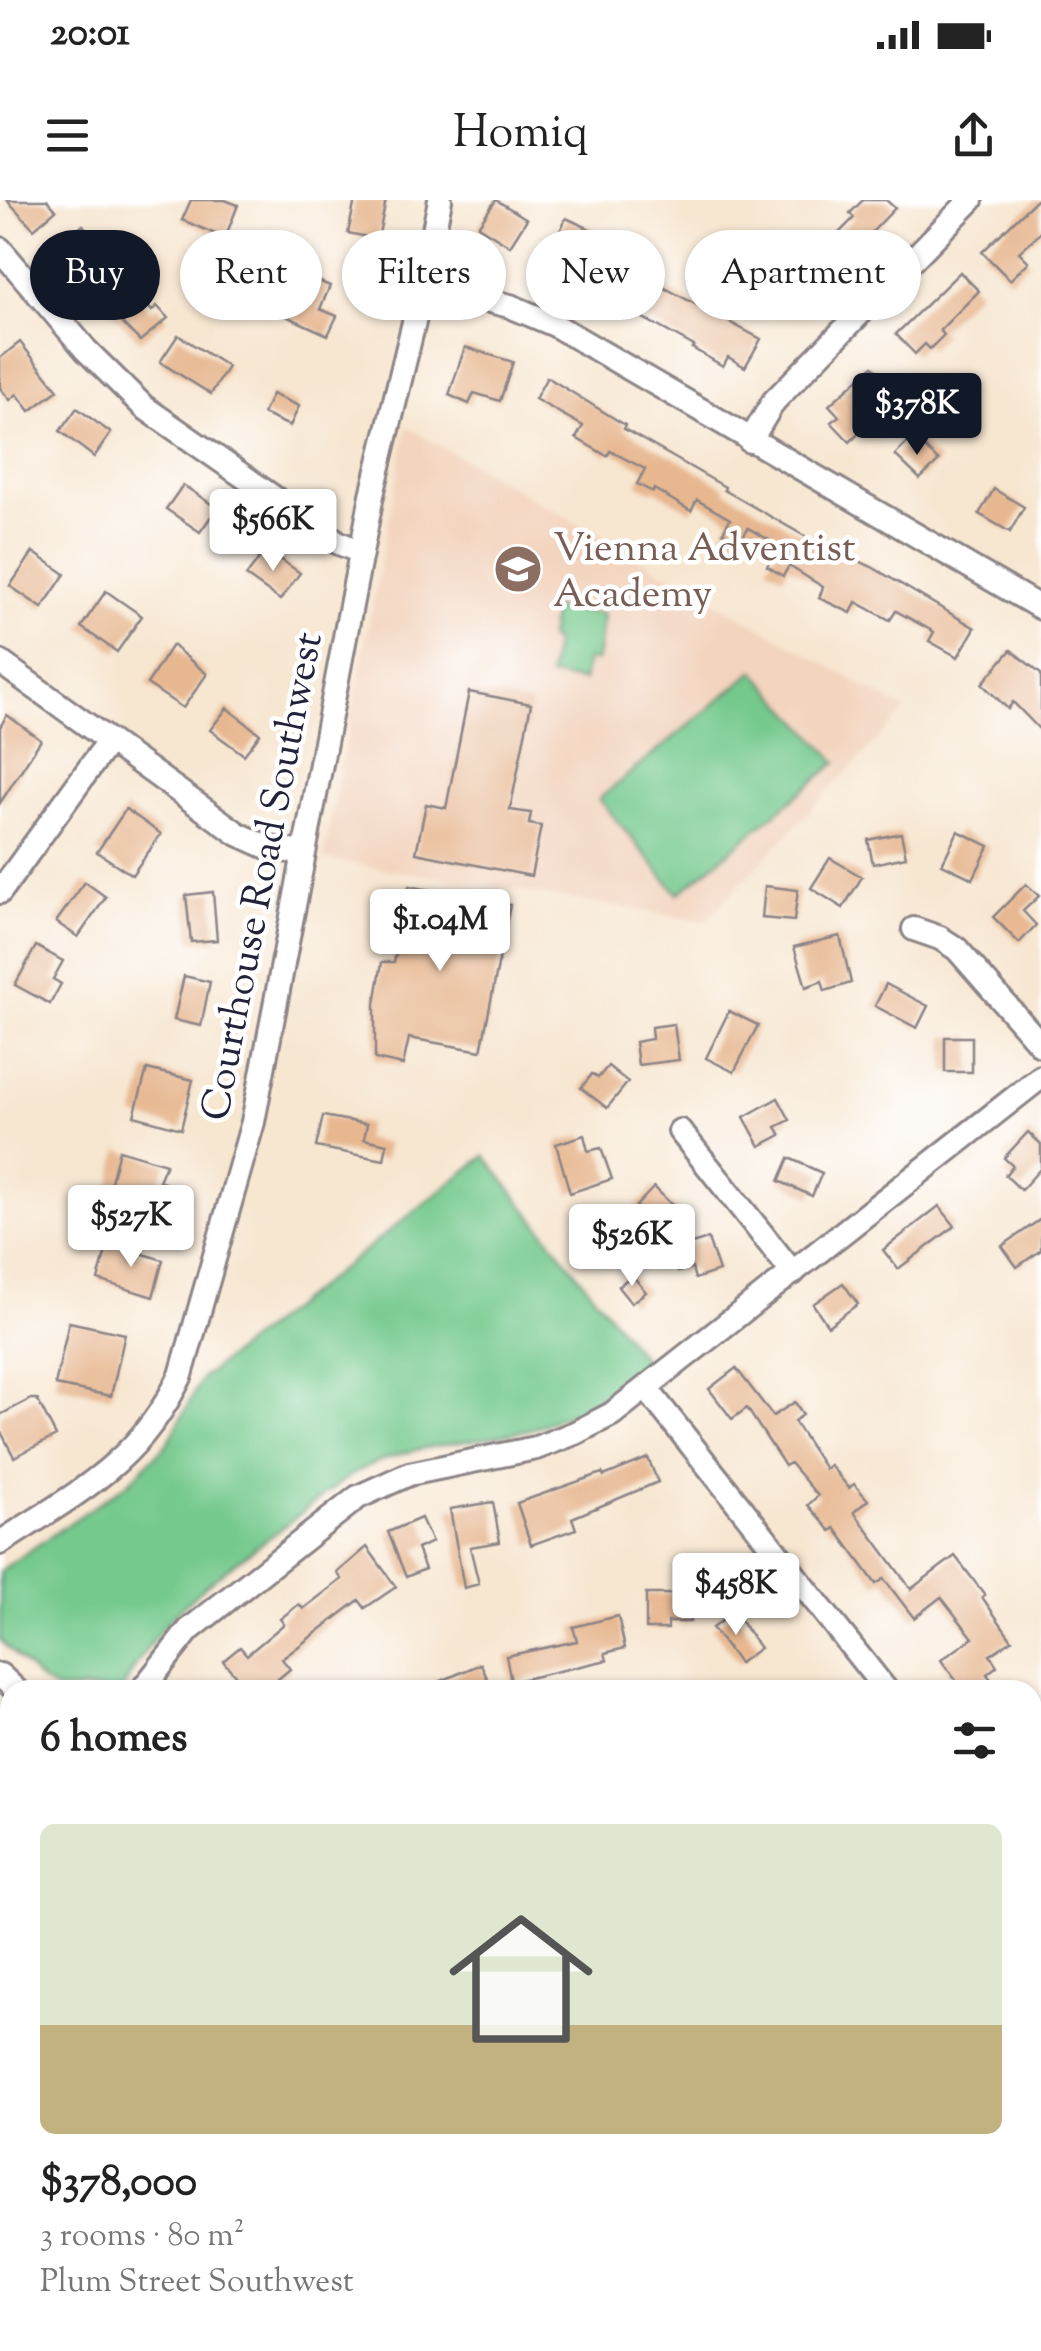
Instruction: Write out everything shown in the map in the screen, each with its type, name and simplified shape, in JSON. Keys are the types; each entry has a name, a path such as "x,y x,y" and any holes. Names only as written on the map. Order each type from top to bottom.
{"street":[{"name":"Courthouse Road Southwest","path":"434,230 440,200"},
{"path":"750,441 774,401 972,200"},
{"path":"0,249 86,350 144,407 339,543 361,552"},
{"path":"506,305 553,324 1041,608"},
{"name":"Courthouse Road Southwest","path":"0,1544 128,1455 166,1406 182,1374 253,1122 361,552 388,419 414,320"},
{"path":"0,662 248,841 303,853"},
{"path":"0,892 109,741"},
{"path":"914,929 940,938 957,950 1041,1045"},
{"path":"150,1680 190,1630 358,1496 409,1474 536,1448 612,1414 1041,1077"},
{"path":"680,1132 793,1272"},
{"path":"646,1388 878,1680"}],"shaded area":[{"name":"Vienna Adventist Academy","path":"407,427 906,710 705,921 323,859"}],"green space":[{"path":"553,608 603,614 597,661 587,660 583,681 549,676"},
{"path":"754,671 837,762 678,894 599,799"},
{"path":"485,1156 649,1366 550,1423 413,1451 355,1473 193,1597 155,1637 128,1680 40,1680 0,1640 0,1571 128,1483 168,1443 202,1378"}],"building":[{"path":"7,200 47,200 56,210 34,229"},
{"path":"191,200 225,200 238,205 228,230 206,230 182,220"},
{"path":"355,200 386,200 380,230 349,230"},
{"path":"496,200 527,219 510,246 506,244 506,230 484,230 478,226"},
{"path":"863,200 886,200 895,208 874,230 842,230 854,218 850,213"},
{"path":"1036,200 1041,200 1041,232 1019,252 1029,262 1010,280 982,252"},
{"path":"566,218 592,230 561,230"},
{"path":"960,272 979,291 940,330 944,335 930,349 925,344 915,354 896,334 910,320 921,320 921,310"},
{"path":"322,283 330,286 322,304"},
{"path":"665,288 685,299 685,320 725,320 761,339 745,367 728,357 723,366 647,320 665,320"},
{"path":"160,309 168,318 140,341 119,320 160,320"},
{"path":"322,310 337,316 328,335 295,320 322,320"},
{"path":"178,335 228,367 211,394 160,362"},
{"path":"20,342 58,390 30,411 17,394 10,400 0,388 0,358"},
{"path":"465,347 513,362 500,401 474,393 469,404 449,395"},
{"path":"873,366 894,390 884,400 888,405 850,442 831,422 839,416 829,405"},
{"path":"547,377 625,425 624,429 725,487 724,490 838,555 840,552 872,567 975,628 958,657 929,641 934,632 896,611 890,620 856,602 851,613 819,598 823,587 789,566 783,576 767,566 780,546 748,528 740,542 723,532 730,519 697,500 691,511 654,489 653,492 637,484 645,469 610,451 607,456 576,438 583,426 535,399"},
{"path":"272,394 299,406 290,426 263,414"},
{"path":"77,408 111,433 94,457 60,431"},
{"path":"913,437 939,461 920,479 895,455"},
{"path":"183,485 217,508 200,532 166,509"},
{"path":"994,489 1024,507 1010,532 979,514"},
{"path":"266,549 300,573 280,600 246,576"},
{"path":"33,552 65,574 42,608 10,586"},
{"path":"106,591 142,616 117,652 81,627"},
{"path":"172,645 207,674 183,708 147,684"},
{"path":"1011,650 1041,674 1041,731 1013,702 1008,709 982,684"},
{"name":"Vienna Adventist Academy","path":"469,692 531,704 510,810 531,813 529,824 541,826 531,876 416,853 426,804 446,808"},
{"path":"227,708 260,734 244,755 210,730"},
{"path":"7,715 41,740 0,803 0,727"},
{"path":"126,809 161,834 132,875 97,852"},
{"path":"958,831 989,846 973,879 942,864"},
{"path":"901,833 906,857 873,864 868,840"},
{"path":"830,858 862,877 843,908 811,888"},
{"path":"85,882 106,897 78,937 56,922"},
{"path":"1026,884 1039,896 1023,911 1036,925 1019,943 993,917"},
{"path":"409,886 510,905 481,1051 409,1038 403,1065 375,1059 375,1004 382,962 394,962"},
{"path":"765,886 798,890 794,921 762,918"},
{"path":"213,892 217,940 191,942 186,895"},
{"path":"840,936 851,983 825,991 822,981 806,987 794,947"},
{"path":"36,946 63,961 53,979 61,984 50,1004 15,985"},
{"path":"184,976 210,982 201,1026 174,1020"},
{"path":"886,984 928,1006 917,1028 875,1006"},
{"path":"729,1011 758,1025 734,1072 706,1058"},
{"path":"674,1024 679,1060 638,1065 635,1042 652,1039 651,1027"},
{"path":"945,1037 972,1037 972,1072 945,1072"},
{"path":"608,1066 628,1082 607,1108 581,1088 592,1074 598,1078"},
{"path":"147,1069 193,1080 181,1129 134,1116"},
{"path":"778,1098 790,1120 776,1127 781,1135 760,1146 744,1117"},
{"path":"323,1116 367,1124 364,1139 387,1144 384,1160 316,1147"},
{"path":"1028,1132 1041,1144 1041,1168 1021,1190 1005,1175 1013,1166 1004,1158"},
{"path":"584,1135 588,1151 601,1148 612,1179 570,1193 556,1144"},
{"path":"119,1150 166,1164 159,1181 183,1191 176,1211 109,1190"},
{"path":"789,1158 822,1173 812,1196 779,1181"},
{"path":"654,1187 678,1211 660,1229 636,1206"},
{"path":"939,1206 955,1226 898,1269 883,1250"},
{"path":"1041,1219 1041,1250 1017,1267 1002,1246"},
{"path":"708,1239 719,1271 695,1279 692,1268 678,1272 671,1250"},
{"path":"108,1243 163,1260 153,1297 98,1280"},
{"path":"632,1275 646,1292 631,1303 618,1287"},
{"path":"843,1283 858,1304 828,1326 813,1304"},
{"path":"69,1322 125,1334 111,1396 55,1385"},
{"path":"736,1368 773,1416 795,1402 803,1415 794,1421 825,1469 830,1465 849,1488 854,1484 868,1500 854,1512 911,1589 955,1556 1012,1640 990,1655 997,1666 987,1674 991,1680 956,1680 941,1660 973,1638 941,1597 914,1618 884,1579 876,1584 835,1528 831,1531 808,1505 818,1496 790,1463 785,1466 747,1408 732,1419 709,1389"},
{"path":"37,1399 56,1436 14,1457 0,1430 0,1415"},
{"path":"648,1458 658,1482 572,1518 576,1529 531,1545 517,1503"},
{"path":"493,1502 500,1542 470,1547 479,1584 464,1588 450,1509"},
{"path":"421,1518 432,1542 417,1549 425,1569 406,1577 388,1532"},
{"path":"367,1547 396,1587 365,1608 359,1600 282,1659 290,1669 277,1680 239,1680 223,1661 240,1647 247,1655 284,1624 280,1619 299,1604 303,1609 342,1579 337,1573"},
{"path":"646,1594 690,1594 690,1622 668,1622 668,1629 646,1629"},
{"path":"734,1612 760,1648 739,1663 712,1628"},
{"path":"618,1616 625,1648 605,1653 607,1660 511,1680 506,1656 577,1641 573,1627"},
{"path":"481,1664 488,1680 443,1680"}],"place":[{"name":"Vienna Adventist Academy","path":"518,569"}]}
